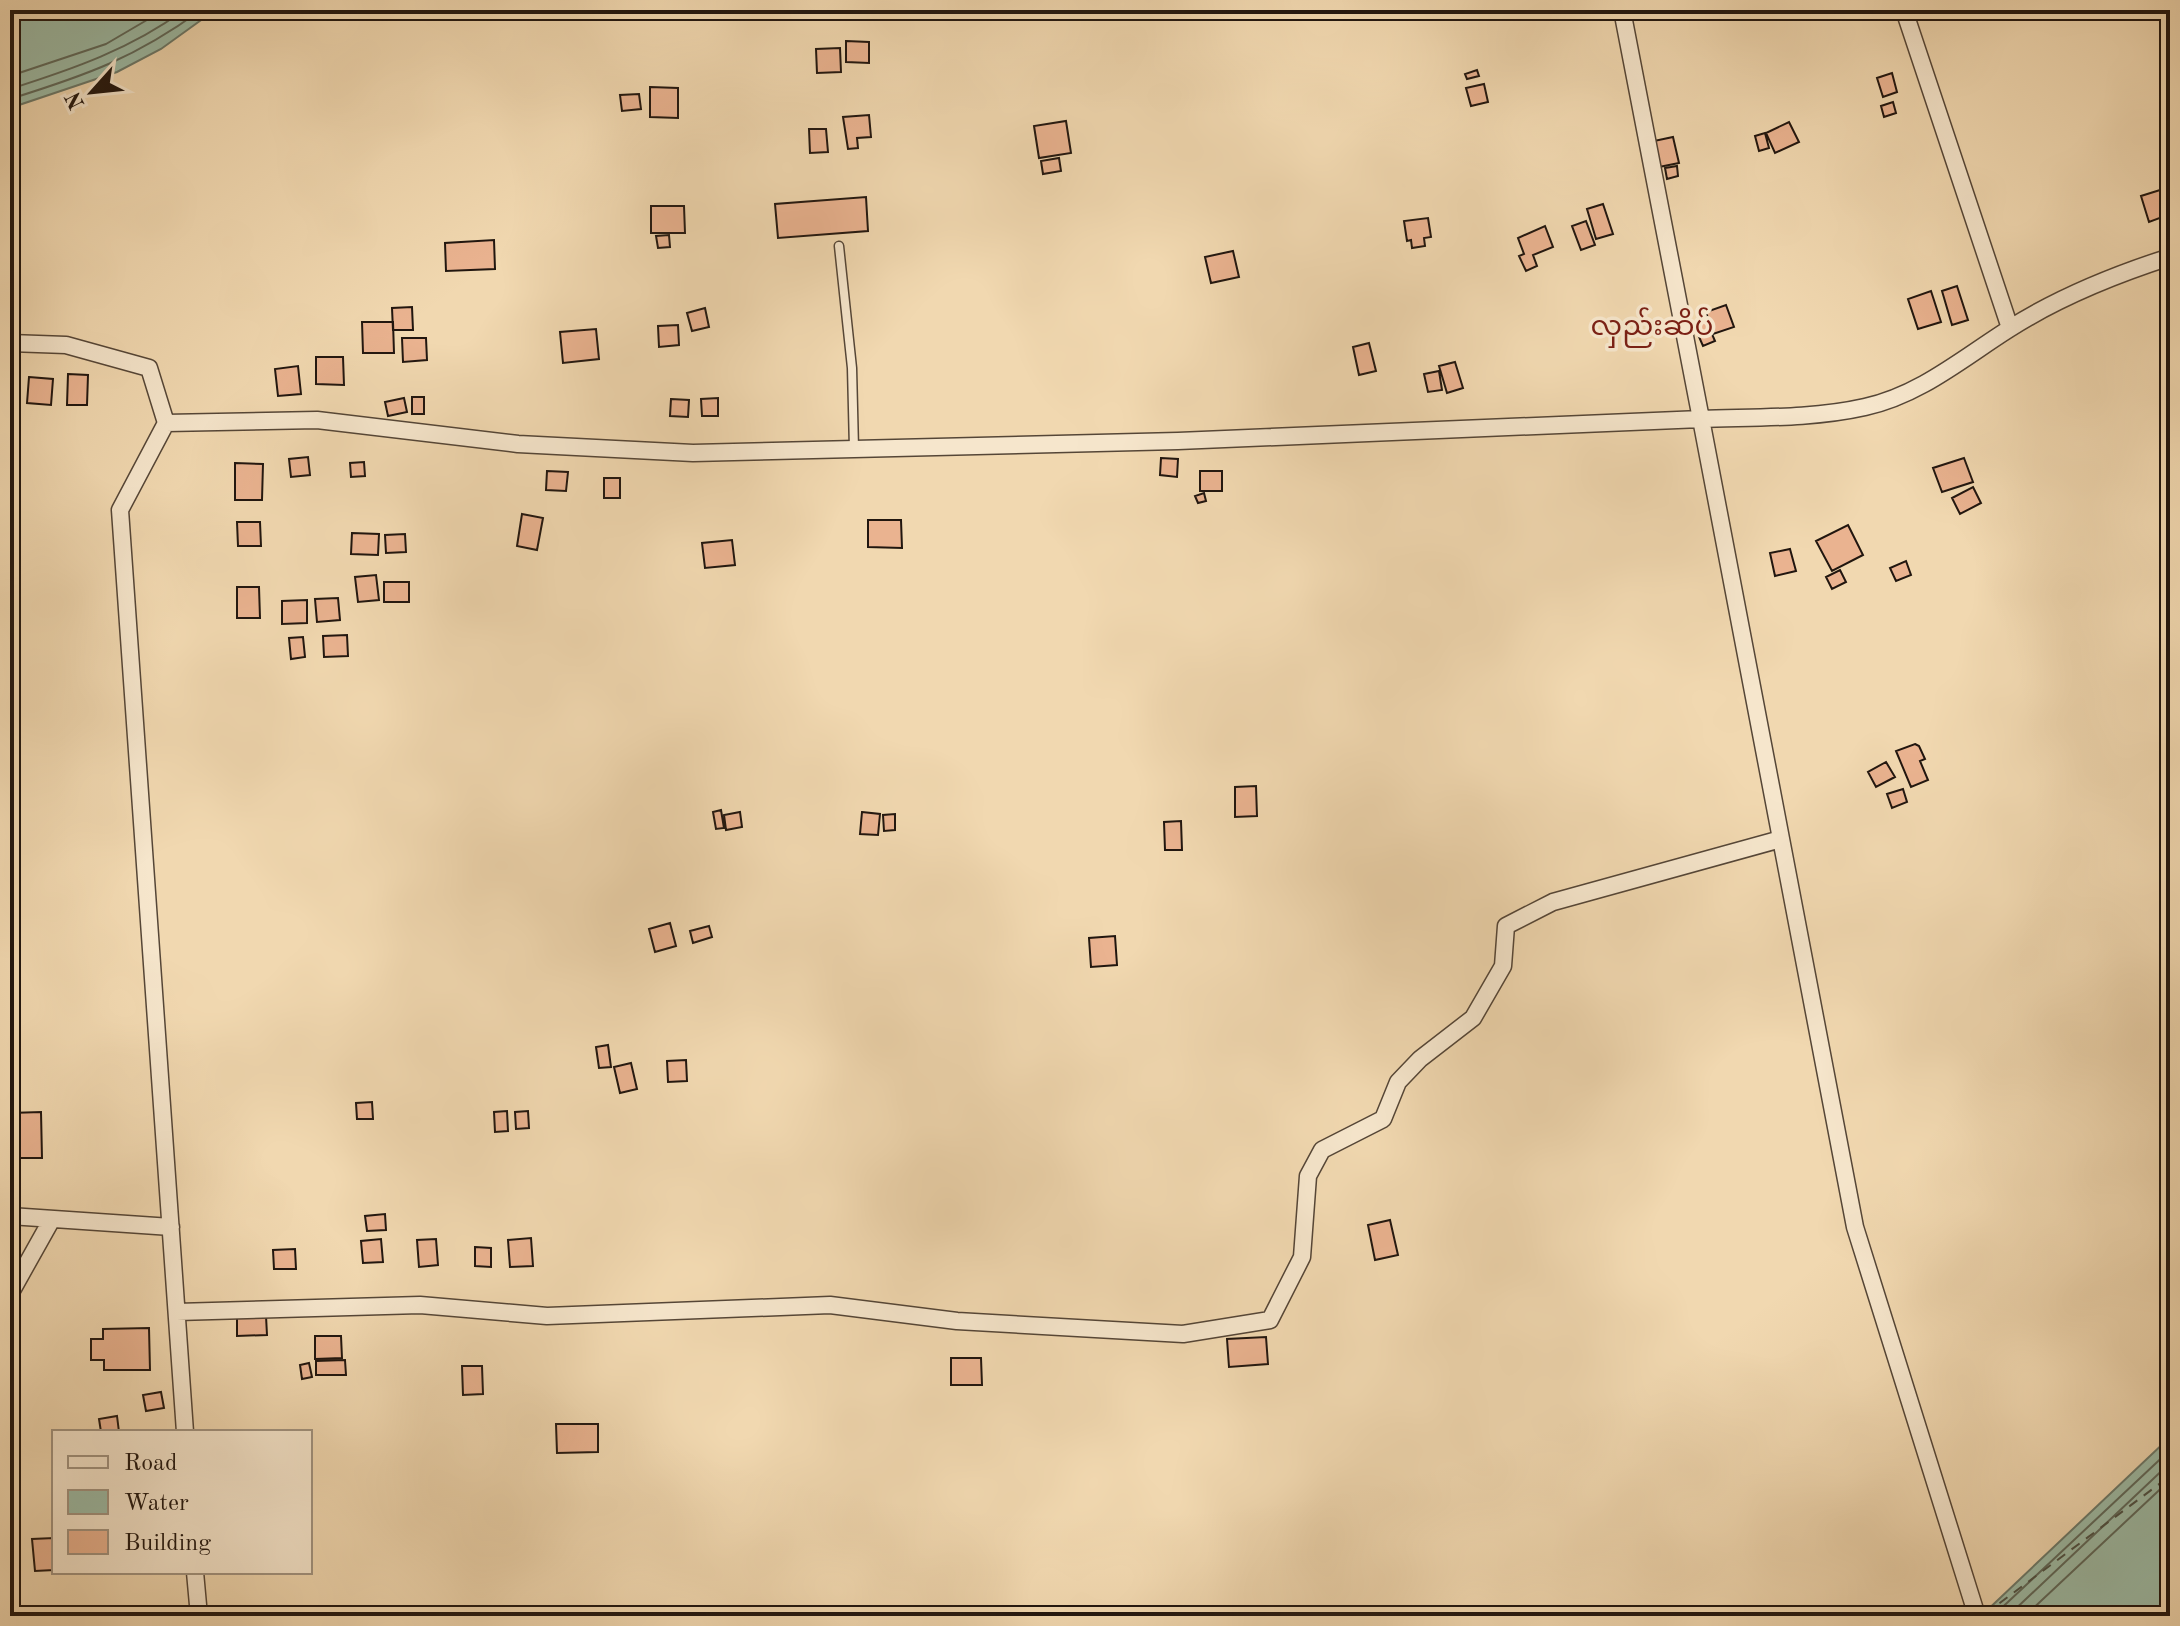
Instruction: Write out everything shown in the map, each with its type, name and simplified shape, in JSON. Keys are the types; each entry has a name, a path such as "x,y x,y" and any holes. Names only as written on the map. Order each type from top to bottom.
{"street":[{"path":"1622,10 1855,1227 1977,1616"},
{"path":"1904,10 2010,328"},
{"path":"166,423 317,420 518,444 693,453 1178,441 1798,416 1867,407 1938,378 2010,328 2108,278 2170,257"},
{"path":"10,343 66,345 149,368 166,423 120,510 185,1430"},
{"path":"177,1312 420,1305 547,1316 830,1305 957,1321 1183,1334 1270,1320 1302,1257 1308,1176 1322,1150 1383,1119 1398,1082 1420,1059 1473,1018 1503,966 1506,926 1553,902 1781,839"},
{"path":"10,1216 171,1227"},
{"path":"10,1294 52,1219"},
{"path":"195,1574 199,1616"}],"lane":[{"path":"839,246 852,368 854,449"}],"water":[{"path":"10,10 215,10 161,49 117,72 10,108"},
{"path":"2170,1437 2170,1616 1981,1616"}],"building":[{"path":"846,41 869,42 869,63 846,62"},
{"path":"840,48 841,72 817,73 816,49"},
{"path":"1477,70 1479,76 1467,79 1465,74"},
{"path":"1892,73 1897,92 1883,97 1877,78"},
{"path":"1484,84 1488,102 1471,106 1466,88"},
{"path":"650,87 678,88 678,118 650,117"},
{"path":"639,94 641,109 622,111 620,95"},
{"path":"1893,102 1896,113 1884,117 1881,106"},
{"path":"869,115 871,137 857,138 858,148 848,149 843,117"},
{"path":"1066,121 1071,153 1039,158 1034,126"},
{"path":"1789,122 1799,142 1775,153 1766,133"},
{"path":"809,129 826,129 828,152 810,153"},
{"path":"1765,133 1769,148 1759,151 1755,136"},
{"path":"1673,137 1679,163 1659,167 1654,141"},
{"path":"1059,158 1061,171 1043,174 1041,161"},
{"path":"1677,166 1678,176 1667,179 1665,168"},
{"path":"2160,190 2168,215 2149,222 2141,196"},
{"path":"866,197 868,231 778,238 775,204"},
{"path":"1603,204 1613,234 1596,239 1587,209"},
{"path":"651,206 684,206 685,233 651,233"},
{"path":"1428,218 1431,237 1424,238 1425,246 1412,248 1411,240 1407,241 1404,221"},
{"path":"1586,221 1595,245 1581,250 1572,226"},
{"path":"1545,226 1553,247 1533,255 1537,266 1526,271 1519,256 1524,254 1518,238"},
{"path":"669,235 670,247 658,248 656,236"},
{"path":"494,240 495,269 446,271 445,243"},
{"path":"1233,251 1239,277 1211,283 1205,257"},
{"path":"1957,286 1968,320 1952,325 1942,291"},
{"path":"1931,291 1941,322 1918,329 1908,299"},
{"path":"1726,305 1734,327 1713,334 1706,312"},
{"path":"412,307 413,330 393,330 392,308"},
{"path":"705,308 709,327 692,331 687,313"},
{"path":"1705,318 1715,341 1703,346 1693,323"},
{"path":"362,322 393,322 394,353 363,353"},
{"path":"678,325 679,345 659,347 658,326"},
{"path":"596,329 599,359 563,363 560,332"},
{"path":"402,338 426,338 427,360 403,362"},
{"path":"1369,343 1376,371 1359,375 1353,347"},
{"path":"316,357 343,357 344,385 316,384"},
{"path":"1455,362 1463,388 1447,393 1439,366"},
{"path":"298,366 301,394 278,396 275,369"},
{"path":"1439,371 1442,390 1428,392 1424,374"},
{"path":"68,374 88,375 87,405 67,405"},
{"path":"29,377 53,379 51,405 27,403"},
{"path":"412,397 424,397 424,414 412,414"},
{"path":"404,398 407,412 388,416 385,402"},
{"path":"718,398 718,416 702,416 701,399"},
{"path":"671,399 689,400 688,417 670,416"},
{"path":"308,457 310,475 291,477 289,459"},
{"path":"1161,458 1178,459 1177,477 1160,475"},
{"path":"1964,458 1973,482 1942,492 1933,468"},
{"path":"364,462 365,476 351,477 350,463"},
{"path":"235,463 263,464 262,500 235,500"},
{"path":"547,471 568,472 566,491 546,490"},
{"path":"1200,471 1222,471 1222,491 1200,491"},
{"path":"604,478 620,478 620,498 604,498"},
{"path":"1973,487 1981,503 1960,514 1952,498"},
{"path":"1204,493 1206,501 1198,503 1195,496"},
{"path":"522,514 543,518 537,550 517,546"},
{"path":"868,520 901,520 902,548 868,547"},
{"path":"237,522 260,522 261,546 238,546"},
{"path":"1848,525 1863,555 1832,571 1816,541"},
{"path":"352,533 379,534 378,555 351,554"},
{"path":"405,534 406,552 386,553 385,535"},
{"path":"732,540 735,565 705,568 702,543"},
{"path":"1790,549 1796,571 1775,576 1770,553"},
{"path":"1906,561 1911,575 1896,581 1890,568"},
{"path":"1840,570 1846,582 1832,589 1826,577"},
{"path":"376,575 379,600 358,602 355,577"},
{"path":"384,582 409,582 409,602 384,602"},
{"path":"237,587 259,587 260,618 237,618"},
{"path":"338,598 340,620 317,622 315,599"},
{"path":"307,600 307,623 282,624 282,601"},
{"path":"347,635 348,656 324,657 323,636"},
{"path":"303,637 305,657 291,659 289,638"},
{"path":"1915,744 1925,759 1920,761 1928,780 1911,787 1896,751"},
{"path":"1886,762 1895,777 1876,787 1868,772"},
{"path":"1256,786 1257,816 1235,817 1235,787"},
{"path":"1903,789 1907,802 1892,808 1887,794"},
{"path":"721,810 724,828 716,829 713,812"},
{"path":"740,812 742,827 726,830 724,815"},
{"path":"862,812 880,814 878,835 860,834"},
{"path":"895,814 895,830 884,831 883,815"},
{"path":"1181,821 1182,850 1165,850 1164,822"},
{"path":"670,923 676,946 655,952 649,929"},
{"path":"709,926 712,937 693,943 690,931"},
{"path":"1115,936 1117,965 1091,967 1089,938"},
{"path":"608,1045 611,1067 599,1068 596,1047"},
{"path":"686,1060 687,1081 668,1082 667,1061"},
{"path":"631,1063 637,1089 620,1093 614,1067"},
{"path":"10,1085 15,1085 15,1107 10,1107"},
{"path":"372,1102 373,1119 357,1119 356,1103"},
{"path":"507,1111 508,1131 495,1132 494,1112"},
{"path":"528,1111 529,1128 516,1129 515,1112"},
{"path":"41,1112 42,1158 10,1158 10,1113"},
{"path":"385,1214 386,1230 367,1231 365,1216"},
{"path":"1390,1220 1398,1255 1375,1260 1368,1225"},
{"path":"531,1238 533,1266 510,1267 508,1240"},
{"path":"381,1239 383,1262 363,1263 361,1241"},
{"path":"436,1239 438,1265 419,1267 417,1240"},
{"path":"475,1247 491,1248 491,1267 475,1266"},
{"path":"295,1249 296,1269 274,1269 273,1250"},
{"path":"237,1316 266,1316 267,1335 237,1336"},
{"path":"149,1328 150,1370 104,1370 104,1360 91,1360 91,1339 103,1339 103,1329"},
{"path":"315,1336 341,1336 342,1358 315,1359"},
{"path":"1266,1337 1268,1364 1229,1367 1227,1339"},
{"path":"951,1358 981,1358 982,1385 951,1385"},
{"path":"345,1360 346,1375 316,1375 316,1361"},
{"path":"309,1363 312,1377 302,1379 300,1365"},
{"path":"462,1366 482,1366 483,1394 463,1395"},
{"path":"161,1392 164,1408 146,1411 143,1395"},
{"path":"117,1416 119,1430 101,1430 99,1419"},
{"path":"556,1424 598,1424 598,1452 557,1453"},
{"path":"52,1538 52,1570 35,1571 32,1539"},
{"path":"10,1560 16,1593 10,1594"}],"ferry route":[{"path":"1985,1614 2170,1476"}],"district":[{"name":"လှည်းဆိပ်","path":"1652,328"}]}
